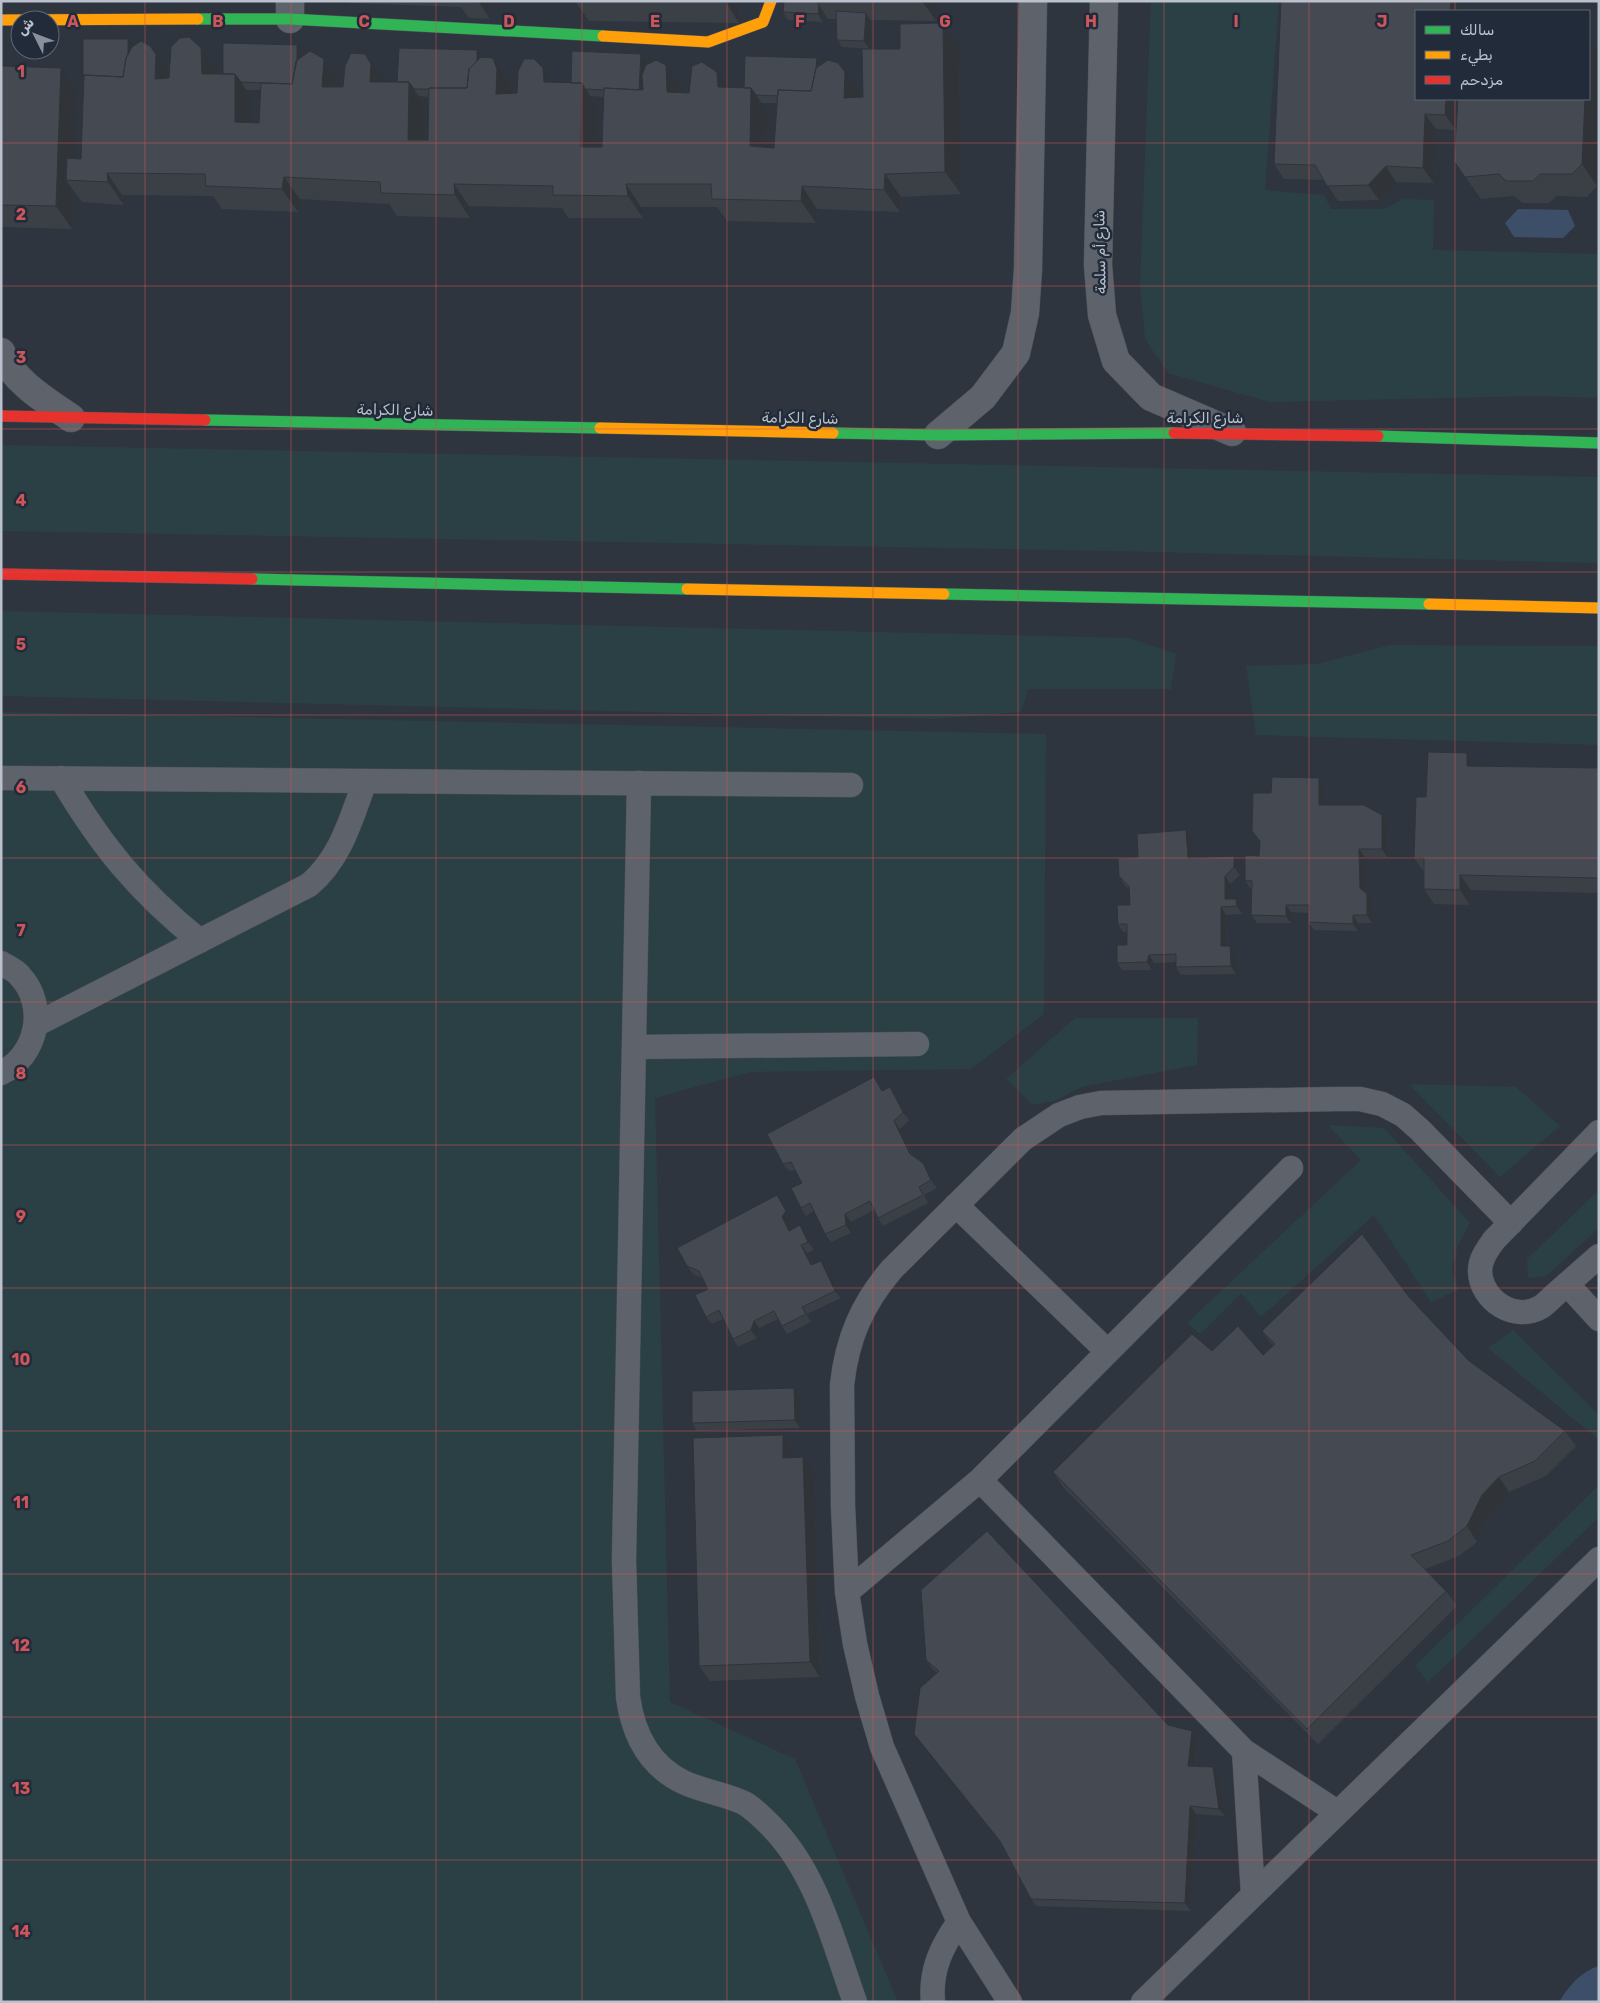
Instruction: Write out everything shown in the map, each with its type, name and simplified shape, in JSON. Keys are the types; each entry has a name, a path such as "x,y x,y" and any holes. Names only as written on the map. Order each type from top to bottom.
{"main road":[{"path":"1,20 290,10 708,42 763,22 771,1"},
{"name":"شارع الكرامة","path":"1,416 938,435 1232,432 1599,443"},
{"path":"1,574 1599,608"}],"street":[{"path":"938,435 983,397 1016,353 1025,313 1028,269 1033,1"},
{"name":"شارع أم سلمة","path":"1104,1 1098,265 1102,314 1116,361 1151,397 1232,432"},
{"path":"1,352 4,360 30,390 71,418"}],"lane":[{"path":"1,778 851,785"},
{"path":"61,778 83,815 113,857 166,914 200,941"},
{"path":"37,1024 294,894 322,874 341,845 365,781"},
{"path":"639,783 624,1560 628,1697 631,1719 639,1740 652,1758 666,1771 683,1782 745,1804 771,1826 792,1852 809,1878 855,2002"},
{"path":"1,963 20,976 34,998 37,1024 29,1048 12,1068 1,1074"},
{"path":"634,1047 917,1044"},
{"path":"1010,2002 959,1922 882,1747 855,1644 847,1592 843,1514 842,1385 845,1359 852,1334 862,1310 876,1289 956,1205 1023,1139 1047,1122 1080,1107 1123,1101 1360,1099 1382,1104 1403,1115 1420,1130 1511,1223"},
{"path":"1599,1132 1511,1223 1484,1254 1480,1270 1484,1287 1493,1301 1508,1310 1524,1312 1541,1307 1599,1256"},
{"path":"847,1592 980,1480 1291,1168"},
{"path":"956,1205 1107,1351"},
{"path":"1567,1284 1599,1319"},
{"path":"980,1480 1244,1750 1337,1812"},
{"path":"1142,2002 1599,1559"},
{"path":"1244,1750 1253,1894"},
{"path":"933,2002 934,1973 939,1955 959,1922"}],"green space":[{"path":"1151,1 1279,1 1265,190 1324,195 1331,209 1385,209 1403,199 1434,200 1433,250 1599,254 1599,398 1537,396 1270,402 1168,373 1145,339 1140,284"},
{"path":"1,445 1599,477 1599,563 1114,551 1,531"},
{"path":"1,611 1129,638 1176,654 1171,689 1028,689 1021,712 935,719 1,696"},
{"path":"1390,645 1599,646 1599,745 1256,735 1246,666 1317,664"},
{"path":"1,712 1046,734 1044,1014 971,1069 750,1072 655,1098 670,1702 795,1759 898,2002 1,2002"},
{"path":"1075,1018 1198,1018 1197,1065 1081,1087 1055,1101 1033,1105 1006,1079"},
{"path":"1409,1084 1516,1087 1560,1126 1500,1177"},
{"path":"1328,1125 1384,1128 1470,1223 1458,1245 1452,1269 1458,1290 1431,1302 1374,1215 1261,1317 1241,1293 1200,1334 1187,1323 1361,1160"},
{"path":"1599,1190 1599,1228 1546,1276 1528,1278 1527,1259"},
{"path":"1513,1330 1599,1415 1599,1440 1488,1348"},
{"path":"1599,1485 1599,1517 1428,1682 1415,1666"}],"water":[{"path":"1518,209 1568,210 1575,226 1563,238 1514,237 1505,223"},
{"path":"1599,1966 1599,2002 1559,2002 1576,1980 1586,1972"}],"building":[{"path":"784,1 816,1 819,5 818,14 783,12"},
{"path":"1281,1 1451,1 1450,10 1415,10 1415,100 1446,100 1445,115 1425,114 1423,168 1386,166 1368,185 1327,186 1315,165 1274,164"},
{"path":"836,11 866,13 864,41 837,40"},
{"path":"943,23 945,172 885,174 884,190 802,186 801,201 712,199 711,184 626,184 628,196 553,195 553,186 454,184 455,195 381,193 380,182 284,177 282,189 206,186 205,174 107,173 108,182 66,180 67,158 81,159 84,75 123,77 126,58 132,47 141,41 150,46 156,54 155,79 169,78 171,47 180,38 189,37 201,48 202,74 235,74 235,122 259,123 261,83 292,84 296,61 310,51 324,59 322,87 343,87 345,66 351,53 365,54 371,64 370,82 409,82 408,140 428,140 429,88 467,88 469,69 481,57 493,58 497,69 496,94 517,93 518,71 524,59 534,59 543,68 544,82 582,83 581,147 602,147 604,88 643,90 642,75 646,65 656,60 666,65 667,92 689,93 692,66 702,62 717,72 718,87 751,88 750,146 774,148 778,90 811,91 816,68 828,60 838,63 845,72 844,98 863,97 862,49 900,49 900,24"},
{"path":"83,39 128,39 128,55 123,77 84,75 83,79"},
{"path":"223,43 297,45 297,60 292,84 241,82 235,74 223,74"},
{"path":"399,48 477,50 477,61 469,69 467,88 414,89 409,82 397,82"},
{"path":"572,51 641,54 639,90 585,89 582,83 571,83"},
{"path":"745,56 817,58 811,91 778,90 778,96 756,95 751,88 744,88"},
{"path":"1,66 61,68 56,206 1,205"},
{"path":"1458,100 1585,100 1582,164 1572,174 1540,174 1533,181 1506,181 1499,174 1465,177 1454,161"},
{"path":"1428,752 1467,753 1467,766 1599,768 1599,878 1460,875 1460,890 1424,889 1424,858 1414,858 1416,797 1426,797"},
{"path":"1272,777 1319,778 1319,805 1364,805 1382,815 1382,849 1359,849 1360,888 1367,894 1367,915 1353,915 1353,924 1308,922 1309,905 1286,905 1286,916 1251,915 1252,881 1245,880 1245,855 1259,856 1260,841 1252,831 1253,793 1271,793"},
{"path":"1186,830 1188,858 1234,856 1234,867 1225,876 1225,899 1236,899 1237,906 1221,907 1221,946 1230,946 1231,966 1176,967 1176,954 1149,955 1147,962 1117,963 1117,945 1127,945 1127,924 1118,924 1117,905 1130,905 1129,886 1119,876 1118,858 1138,857 1137,834"},
{"path":"874,1077 882,1091 890,1087 903,1112 894,1121 910,1154 923,1163 931,1180 919,1187 923,1195 878,1218 870,1201 845,1214 846,1225 825,1234 810,1203 801,1208 791,1188 802,1183 791,1162 783,1164 767,1134"},
{"path":"777,1195 786,1211 782,1217 789,1231 800,1225 808,1242 801,1245 811,1265 821,1261 835,1291 802,1307 806,1314 782,1326 774,1311 754,1321 751,1330 733,1339 719,1310 706,1317 695,1295 708,1289 699,1271 687,1266 677,1248"},
{"path":"1362,1234 1409,1297 1468,1360 1565,1431 1535,1461 1499,1477 1482,1495 1467,1526 1448,1541 1411,1555 1446,1591 1307,1729 1053,1472 1192,1334 1212,1351 1238,1326 1263,1355 1275,1344 1262,1331"},
{"path":"794,1388 795,1420 692,1423 692,1391"},
{"path":"783,1435 783,1458 803,1457 810,1662 699,1666 693,1438"},
{"path":"987,1531 1168,1725 1192,1731 1188,1766 1213,1767 1219,1809 1190,1806 1185,1903 1031,1899 1000,1841 914,1734 920,1688 939,1671 926,1660 921,1590"}],"traffic: fast":[{"path":"198,19 290,19 603,36"},
{"path":"205,420 600,428"},
{"path":"833,433 938,435 1174,433"},
{"path":"1378,436 1599,443"},
{"path":"252,579 687,589"},
{"path":"944,594 1429,604"}],"traffic: slow":[{"path":"603,36 708,42 763,22 771,1"},
{"path":"1,20 198,19"},
{"path":"600,428 833,433"},
{"path":"687,589 944,594"},
{"path":"1429,604 1599,608"}],"traffic: jam":[{"path":"1,416 205,420"},
{"path":"1174,433 1378,436"},
{"path":"1,574 252,579"}]}
